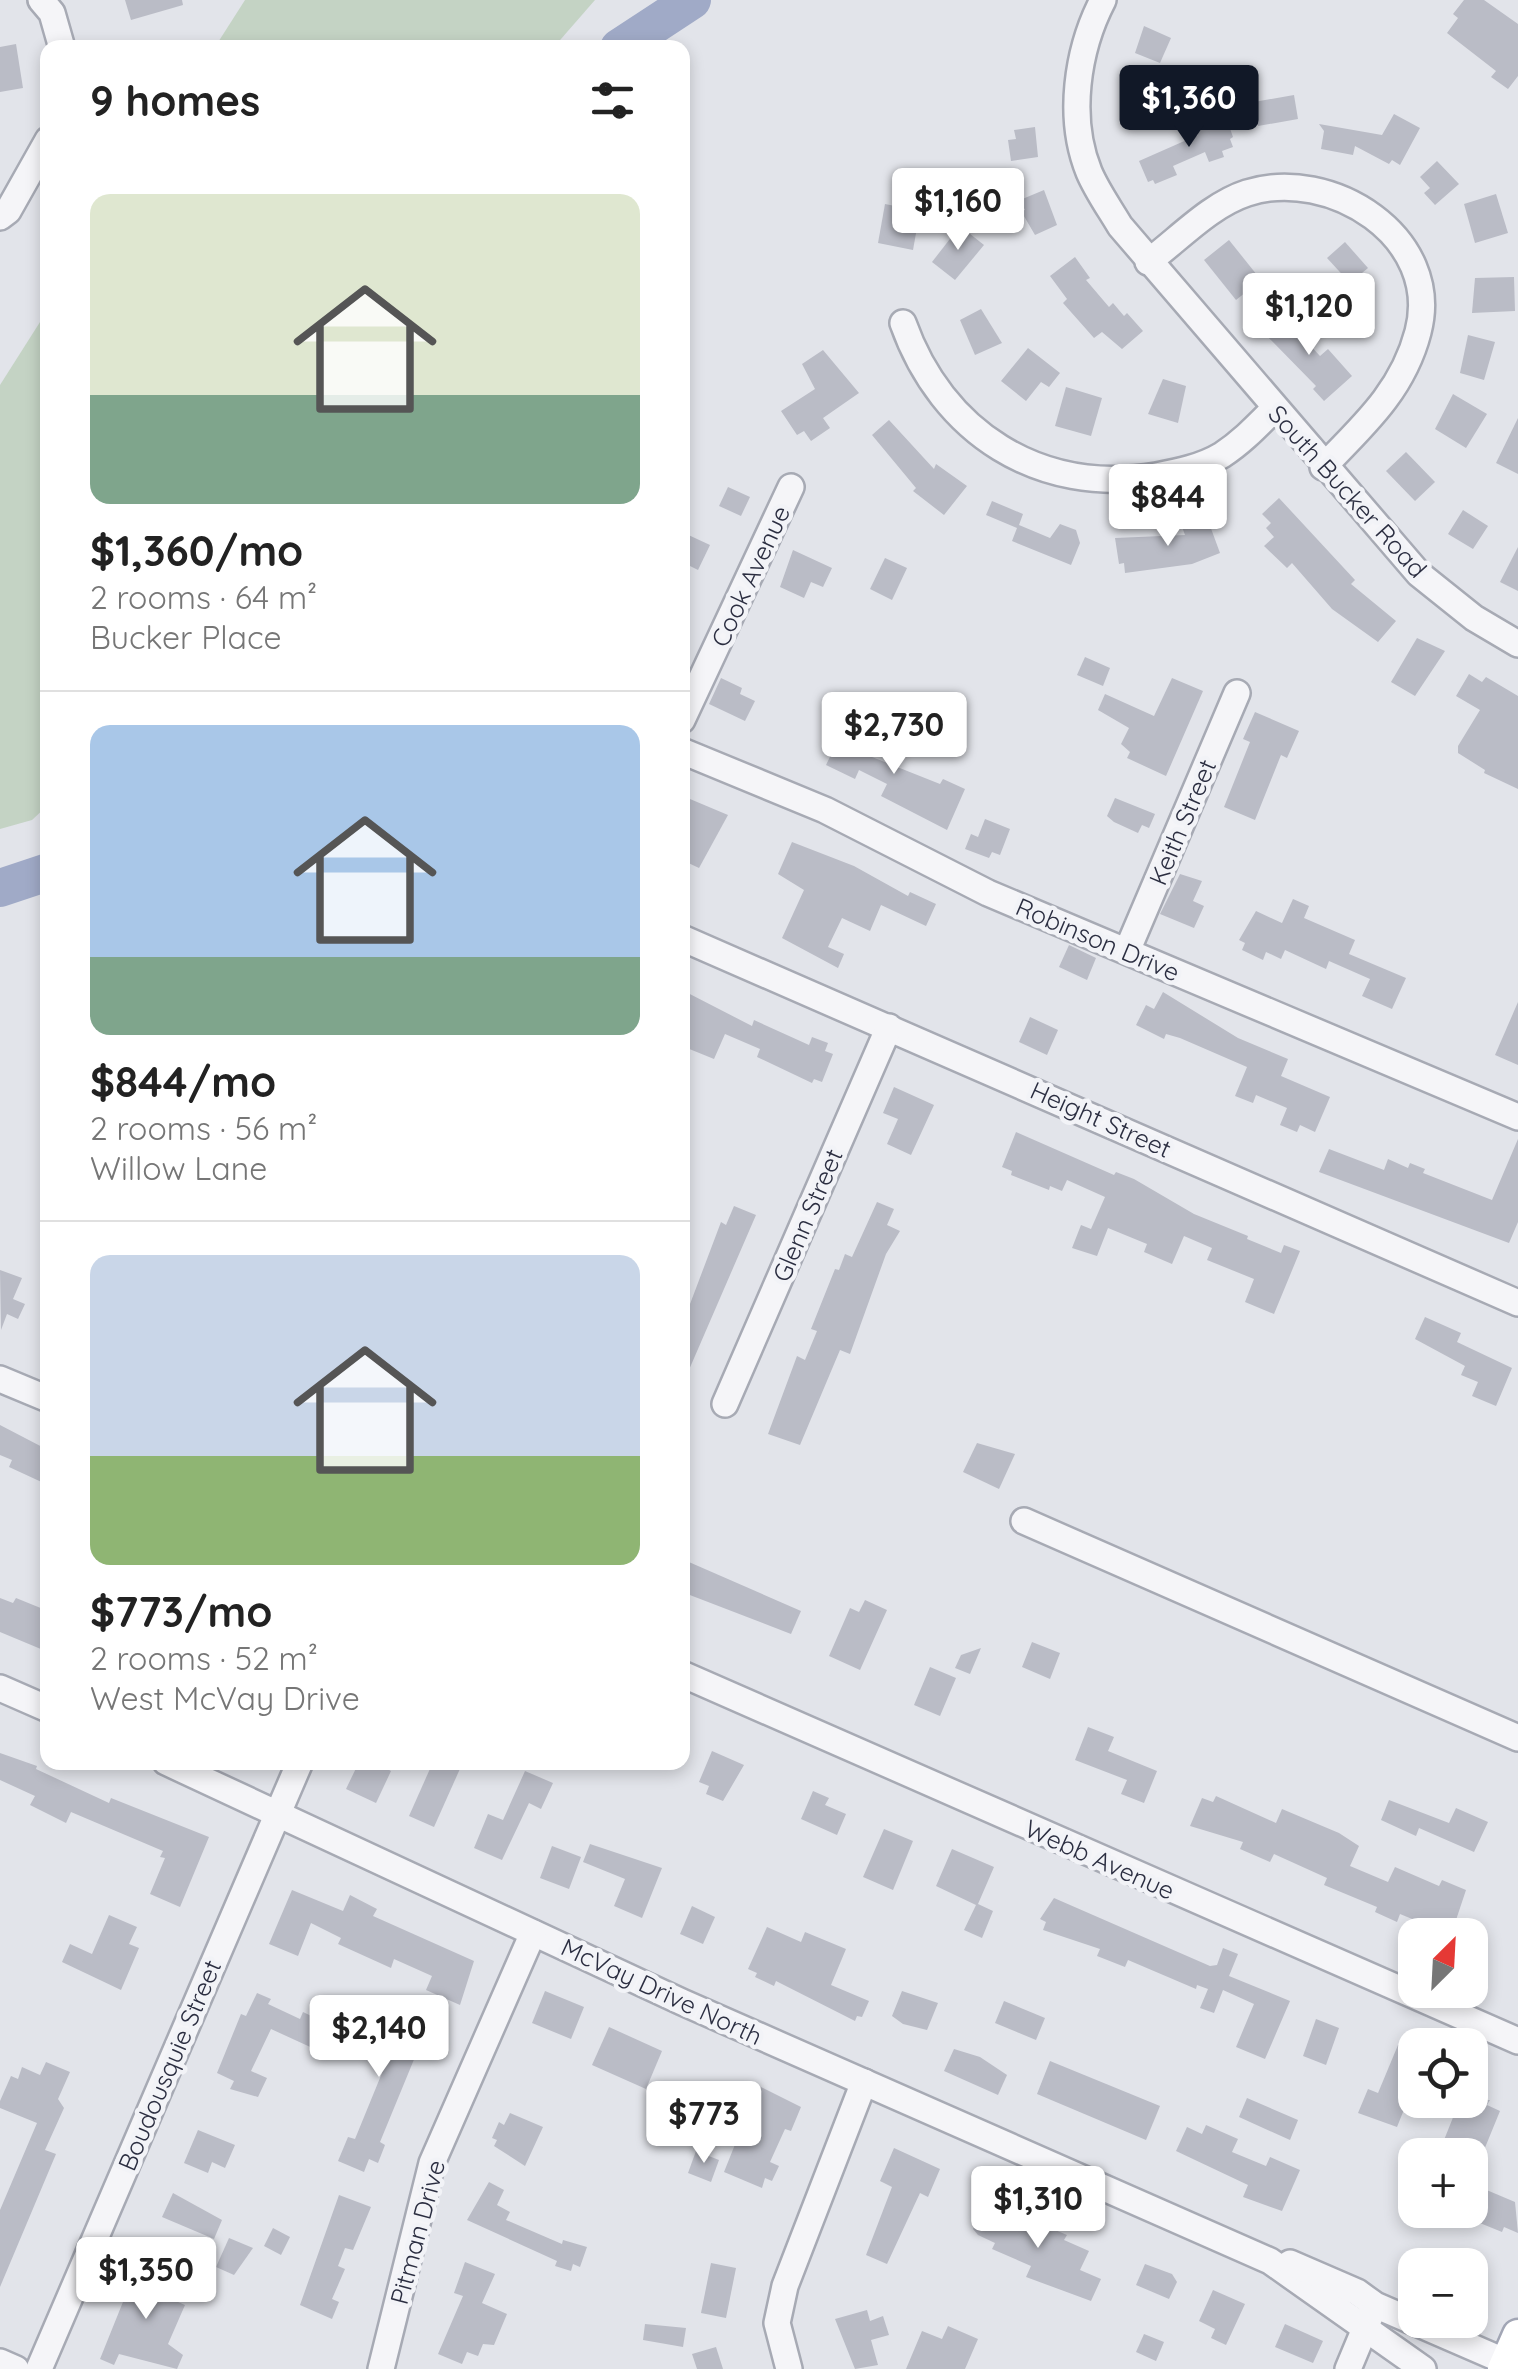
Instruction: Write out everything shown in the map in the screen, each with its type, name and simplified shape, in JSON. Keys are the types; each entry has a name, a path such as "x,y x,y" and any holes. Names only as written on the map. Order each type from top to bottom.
{"street":[{"path":"42,0 52,14 60,40"},
{"name":"South Bucker Road","path":"1103,0 1089,28 1080,62 1080,143 1089,173 1120,226 1323,467 1419,574 1474,618 1518,644"},
{"path":"0,217 40,154"},
{"path":"1148,262 1224,202 1276,185 1302,186 1351,202 1372,213 1403,246 1420,297 1420,327 1410,357 1380,409 1323,467"},
{"path":"903,323 915,356 942,401 974,431 1034,465 1077,480 1122,481 1184,471 1218,458 1246,438 1274,409"},
{"name":"Cook Avenue","path":"690,703 792,486"},
{"name":"Keith Street","path":"1127,951 1237,693"},
{"name":"Robinson Drive","path":"690,753 825,810 988,892 1518,1117"},
{"name":"Height Street","path":"690,941 1518,1304"},
{"name":"Glenn Street","path":"725,1404 888,1027"},
{"path":"0,1379 40,1396"},
{"path":"1024,1520 1518,1738"},
{"name":"Webb Avenue","path":"690,1678 1518,2041"},
{"path":"0,1688 40,1706"},
{"name":"McVay Drive North","path":"184,1770 864,2082 1270,2262 1370,2316 1511,2358"},
{"name":"Boudousquie Street","path":"40,2369 297,1770"},
{"name":"Pitman Drive","path":"381,2369 432,2163 534,1932"},
{"path":"789,2369 777,2323 785,2286 864,2082"},
{"path":"1348,2369 1370,2316"},
{"name":"McVay Drive North","path":"1370,2316 1424,2369"},
{"path":"0,2362 16,2369"}],"green space":[{"path":"245,0 595,0 560,40 219,40"},
{"path":"40,322 40,813 32,820 0,829 0,385"}],"building":[{"path":"125,0 182,0 183,5 131,20"},
{"path":"1464,0 1484,0 1518,24 1518,76 1508,89 1491,77 1496,71 1447,33 1458,18 1453,14"},
{"path":"1144,26 1171,38 1160,63 1135,53"},
{"path":"16,44 23,88 0,92 0,47"},
{"path":"1294,95 1298,119 1258,126 1254,102"},
{"path":"1394,114 1420,128 1400,165 1392,160 1389,164 1355,146 1353,155 1321,149 1324,131 1319,124 1382,135"},
{"path":"1209,116 1213,125 1227,120 1233,147 1222,151 1224,157 1209,162 1205,152 1173,166 1177,175 1155,184 1153,180 1148,182 1139,161 1198,135 1193,122"},
{"path":"1035,127 1038,157 1011,161 1008,140 1016,139 1014,130"},
{"path":"1437,161 1459,184 1435,205 1424,193 1430,188 1420,177"},
{"path":"930,176 953,191 940,210 917,195"},
{"path":"1044,190 1057,225 1035,235 1021,211 1025,210 1020,200"},
{"path":"1496,194 1508,233 1475,243 1464,204"},
{"path":"885,204 920,211 913,250 878,243"},
{"path":"960,226 984,245 955,280 932,262"},
{"path":"1229,240 1261,280 1236,300 1204,260"},
{"path":"1345,242 1368,268 1350,283 1327,258"},
{"path":"1075,257 1090,278 1086,280 1109,307 1113,303 1143,331 1122,349 1102,332 1094,338 1063,303 1067,299 1050,276"},
{"path":"1514,277 1515,311 1472,313 1475,278"},
{"path":"981,309 1002,343 975,355 960,320"},
{"path":"1280,313 1320,356 1328,349 1352,376 1324,401 1313,389 1316,386 1264,333"},
{"path":"1468,335 1495,342 1484,380 1460,373"},
{"path":"1028,348 1060,373 1049,387 1041,382 1026,401 1001,381"},
{"path":"823,350 859,393 823,418 830,428 811,441 804,431 797,435 781,411 815,389 802,364"},
{"path":"1163,379 1186,386 1178,423 1148,414"},
{"path":"1066,387 1102,398 1091,436 1055,426"},
{"path":"1453,394 1487,414 1466,448 1435,429"},
{"path":"1518,418 1518,474 1496,463"},
{"path":"889,420 934,469 936,464 967,486 944,515 913,491 916,488 872,435"},
{"path":"1406,452 1435,482 1415,501 1386,471"},
{"path":"728,487 750,497 741,516 719,506"},
{"path":"1279,498 1355,580 1351,584 1396,621 1378,642 1332,609 1292,563 1287,568 1264,546 1274,537 1266,528 1271,523 1262,514"},
{"path":"992,501 1023,514 1019,525 1050,538 1060,524 1076,530 1080,543 1071,565 1012,541 1017,528 986,515"},
{"path":"1463,510 1488,526 1473,549 1448,534"},
{"path":"1200,518 1203,526 1209,523 1220,553 1192,564 1125,573 1124,563 1119,564 1115,538 1185,535 1181,524"},
{"path":"690,536 710,545 698,570 690,566"},
{"path":"1518,547 1518,591 1500,582"},
{"path":"793,550 832,568 823,587 811,582 804,598 780,587"},
{"path":"885,558 907,568 892,600 870,589"},
{"path":"1417,638 1445,651 1415,696 1391,682"},
{"path":"1085,657 1110,668 1103,686 1077,675"},
{"path":"1469,674 1482,682 1486,677 1518,696 1518,789 1484,773 1458,753 1458,746 1480,710 1456,696"},
{"path":"721,678 742,688 740,694 755,701 745,721 709,704"},
{"path":"1172,678 1203,691 1166,776 1127,758 1130,752 1121,744 1129,728 1098,710 1105,694 1154,716"},
{"path":"1255,712 1299,731 1287,758 1281,755 1255,820 1224,807 1250,742 1243,739"},
{"path":"850,716 879,730 867,755 940,784 943,779 965,789 947,830 881,796 887,784 859,770 855,779 826,765"},
{"path":"1115,798 1155,814 1149,828 1142,825 1138,833 1107,816"},
{"path":"690,799 728,815 699,868 690,864"},
{"path":"985,819 1010,829 1000,855 992,852 989,858 965,849 971,834 978,837"},
{"path":"792,842 854,866 908,896 910,892 936,904 926,926 881,905 870,931 842,918 828,947 844,954 838,968 782,938 804,890 778,874"},
{"path":"1180,874 1202,881 1193,901 1204,906 1194,928 1160,914"},
{"path":"1293,899 1309,906 1304,918 1355,940 1349,954 1406,978 1392,1009 1362,996 1370,979 1329,961 1326,969 1285,950 1281,959 1266,952 1263,960 1242,950 1245,943 1239,940 1256,911 1282,923"},
{"path":"1069,945 1096,958 1087,980 1059,967"},
{"path":"1163,992 1238,1038 1288,1059 1281,1076 1330,1097 1315,1132 1300,1125 1297,1132 1280,1125 1287,1108 1256,1095 1253,1103 1235,1096 1247,1067 1180,1038 1166,1034 1164,1039 1136,1025 1146,1005 1154,1009"},
{"path":"690,994 752,1026 754,1020 809,1045 812,1037 828,1043 825,1051 833,1054 822,1082 814,1079 812,1083 757,1057 760,1049 725,1034 714,1059 690,1049"},
{"path":"1518,1002 1518,1065 1495,1055"},
{"path":"1030,1017 1058,1030 1047,1055 1019,1042"},
{"path":"894,1087 934,1105 911,1155 887,1144 898,1119 883,1113"},
{"path":"1016,1132 1114,1175 1116,1172 1134,1179 1194,1214 1248,1236 1247,1239 1281,1253 1284,1245 1300,1251 1274,1314 1245,1302 1254,1279 1207,1260 1212,1248 1184,1236 1172,1264 1144,1252 1147,1244 1108,1228 1097,1256 1072,1248 1081,1225 1091,1229 1105,1197 1067,1180 1062,1191 1050,1186 1049,1190 1011,1175 1012,1171 1002,1167"},
{"path":"1518,1139 1518,1222 1509,1243 1319,1172 1329,1149 1384,1170 1388,1159 1408,1168 1410,1163 1425,1169 1423,1173 1492,1200"},
{"path":"877,1202 894,1209 887,1225 900,1231 886,1254 850,1354 840,1350 800,1445 768,1434 797,1356 805,1360 817,1331 811,1329 835,1269 839,1270 845,1254 852,1257"},
{"path":"734,1206 756,1215 690,1368 690,1304 721,1222 726,1225"},
{"path":"0,1270 22,1278 13,1299 25,1304 18,1319 7,1314 1,1330"},
{"path":"1425,1317 1461,1333 1457,1342 1512,1368 1496,1406 1472,1396 1478,1382 1461,1375 1465,1366 1415,1339"},
{"path":"0,1425 40,1446 40,1481 9,1467 12,1460 0,1455"},
{"path":"977,1443 1015,1454 999,1489 963,1472"},
{"path":"690,1562 801,1611 791,1634 690,1595"},
{"path":"0,1598 13,1603 16,1598 40,1608 40,1649 0,1632"},
{"path":"865,1600 887,1610 860,1670 829,1656 850,1608 859,1612"},
{"path":"1032,1642 1060,1653 1050,1679 1022,1667"},
{"path":"981,1648 970,1674 955,1668 961,1655"},
{"path":"930,1667 956,1678 940,1716 914,1705"},
{"path":"1088,1727 1114,1737 1108,1751 1157,1771 1144,1803 1121,1794 1127,1780 1075,1760"},
{"path":"712,1751 744,1765 723,1801 706,1794 709,1786 699,1782"},
{"path":"0,1753 37,1766 36,1769 109,1803 111,1798 209,1837 180,1907 150,1894 165,1858 160,1857 163,1851 71,1812 66,1823 30,1805 35,1796 0,1780"},
{"path":"355,1770 391,1771 376,1803 346,1789"},
{"path":"429,1770 459,1770 434,1827 409,1816"},
{"path":"525,1771 553,1783 541,1809 529,1803 502,1860 474,1848 488,1814 503,1820"},
{"path":"813,1791 829,1798 825,1805 846,1814 837,1835 801,1819"},
{"path":"1216,1796 1276,1823 1282,1809 1339,1833 1359,1846 1350,1866 1388,1882 1395,1867 1439,1886 1442,1880 1466,1890 1457,1918 1410,1918 1400,1914 1397,1922 1375,1912 1377,1907 1324,1885 1327,1878 1274,1854 1270,1862 1240,1849 1243,1842 1190,1826 1202,1798 1213,1802"},
{"path":"1389,1800 1449,1823 1456,1808 1488,1822 1474,1852 1419,1828 1416,1836 1381,1820"},
{"path":"884,1829 913,1841 893,1890 863,1877"},
{"path":"590,1844 662,1868 642,1918 614,1906 625,1879 583,1862"},
{"path":"552,1846 581,1857 569,1889 540,1878"},
{"path":"952,1849 994,1867 978,1904 993,1911 982,1938 964,1930 976,1905 936,1886"},
{"path":"292,1890 343,1911 350,1895 377,1909 373,1916 474,1961 460,2005 426,1990 432,1976 394,1959 391,1968 338,1944 341,1938 311,1923 298,1956 269,1944"},
{"path":"1054,1898 1210,1966 1217,1965 1223,1948 1238,1954 1229,1976 1290,2001 1265,2059 1236,2047 1254,2004 1223,1990 1214,2013 1200,2008 1208,1989 1197,1985 1196,1989 1128,1960 1125,1967 1097,1956 1100,1949 1043,1930 1046,1922 1040,1919"},
{"path":"692,1906 715,1917 703,1944 680,1934"},
{"path":"109,1915 137,1927 129,1944 139,1948 121,1990 62,1962 70,1944 92,1954"},
{"path":"767,1927 801,1942 805,1932 846,1949 831,1985 869,2001 862,2017 857,2016 855,2021 776,1981 774,1986 755,1977 757,1973 748,1969"},
{"path":"545,1991 584,2007 571,2039 532,2023"},
{"path":"902,1991 938,2003 927,2030 903,2024 892,2016"},
{"path":"257,1993 271,1999 268,2004 300,2019 303,2012 330,2025 319,2051 271,2029 251,2071 267,2078 258,2097 230,2089 234,2081 217,2073 241,2014 246,2016"},
{"path":"1004,2001 1045,2018 1036,2040 995,2023"},
{"path":"362,2002 398,2020 394,2028 422,2040 380,2142 385,2145 378,2163 369,2159 364,2172 338,2161 348,2137 355,2139 382,2073 377,2072 383,2059 343,2040"},
{"path":"1316,2019 1339,2028 1326,2065 1303,2056"},
{"path":"609,2027 662,2051 646,2089 592,2065"},
{"path":"1398,2045 1401,2118 1397,2127 1358,2113 1368,2089 1378,2093"},
{"path":"954,2049 980,2057 1007,2075 998,2095 944,2071"},
{"path":"1050,2061 1160,2106 1146,2140 1037,2094"},
{"path":"46,2062 70,2072 58,2099 64,2108 45,2150 56,2154 0,2287 0,2210 37,2123 0,2108 0,2101 11,2076 18,2079 22,2067 40,2075"},
{"path":"757,2085 801,2107 791,2131 785,2129 770,2162 779,2166 772,2181 765,2178 762,2188 724,2172 744,2122 719,2113 729,2087 752,2096"},
{"path":"1247,2098 1298,2120 1290,2140 1239,2117"},
{"path":"1488,2105 1500,2111 1488,2140 1445,2138 1453,2118 1488,2118"},
{"path":"510,2113 543,2127 525,2166 494,2146 497,2140 492,2138 499,2122 504,2125"},
{"path":"1206,2125 1238,2139 1232,2152 1266,2166 1270,2157 1300,2170 1282,2211 1243,2197 1248,2185 1176,2151 1187,2127 1202,2134"},
{"path":"198,2130 235,2145 225,2168 212,2162 208,2173 184,2163"},
{"path":"894,2148 940,2169 928,2197 920,2193 887,2264 866,2255 892,2187 880,2181"},
{"path":"696,2151 719,2160 711,2182 688,2173"},
{"path":"489,2182 504,2190 497,2205 510,2212 506,2220 562,2244 563,2240 587,2247 580,2267 573,2264 571,2271 555,2266 557,2261 467,2220"},
{"path":"1488,2191 1515,2202 1518,2233 1504,2227 1502,2232 1488,2226"},
{"path":"173,2193 222,2220 214,2239 162,2217"},
{"path":"339,2195 371,2207 353,2250 345,2248 338,2266 345,2269 332,2299 339,2302 332,2319 300,2305"},
{"path":"986,2200 1047,2231 1048,2227 1067,2235 1064,2240 1089,2251 1080,2270 1101,2279 1091,2301 1026,2277 1031,2266 992,2249 995,2243 973,2229"},
{"path":"273,2228 290,2237 281,2255 264,2246"},
{"path":"229,2238 253,2248 234,2275 216,2267"},
{"path":"465,2262 495,2274 482,2303 507,2314 494,2345 483,2344 478,2356 467,2352 462,2364 438,2354 463,2296 454,2293"},
{"path":"711,2263 736,2268 726,2318 701,2313"},
{"path":"150,2264 172,2274 162,2295 185,2305 168,2344 183,2355 177,2369 119,2354 114,2365 100,2359 129,2287 139,2271 146,2274"},
{"path":"1145,2264 1172,2274 1177,2282 1169,2299 1136,2285"},
{"path":"1213,2290 1245,2304 1226,2345 1211,2338 1215,2329 1199,2321"},
{"path":"867,2310 870,2321 883,2316 889,2335 871,2340 878,2365 855,2369 835,2319"},
{"path":"645,2324 686,2328 683,2347 643,2340"},
{"path":"1285,2324 1323,2341 1313,2363 1275,2347"},
{"path":"948,2326 978,2339 965,2369 906,2369 922,2331 942,2339"},
{"path":"1144,2334 1164,2342 1156,2361 1136,2352"},
{"path":"716,2347 723,2369 697,2369 692,2354"}],"waterway":[{"path":"631,40 692,0"},
{"path":"0,888 40,875"}]}
